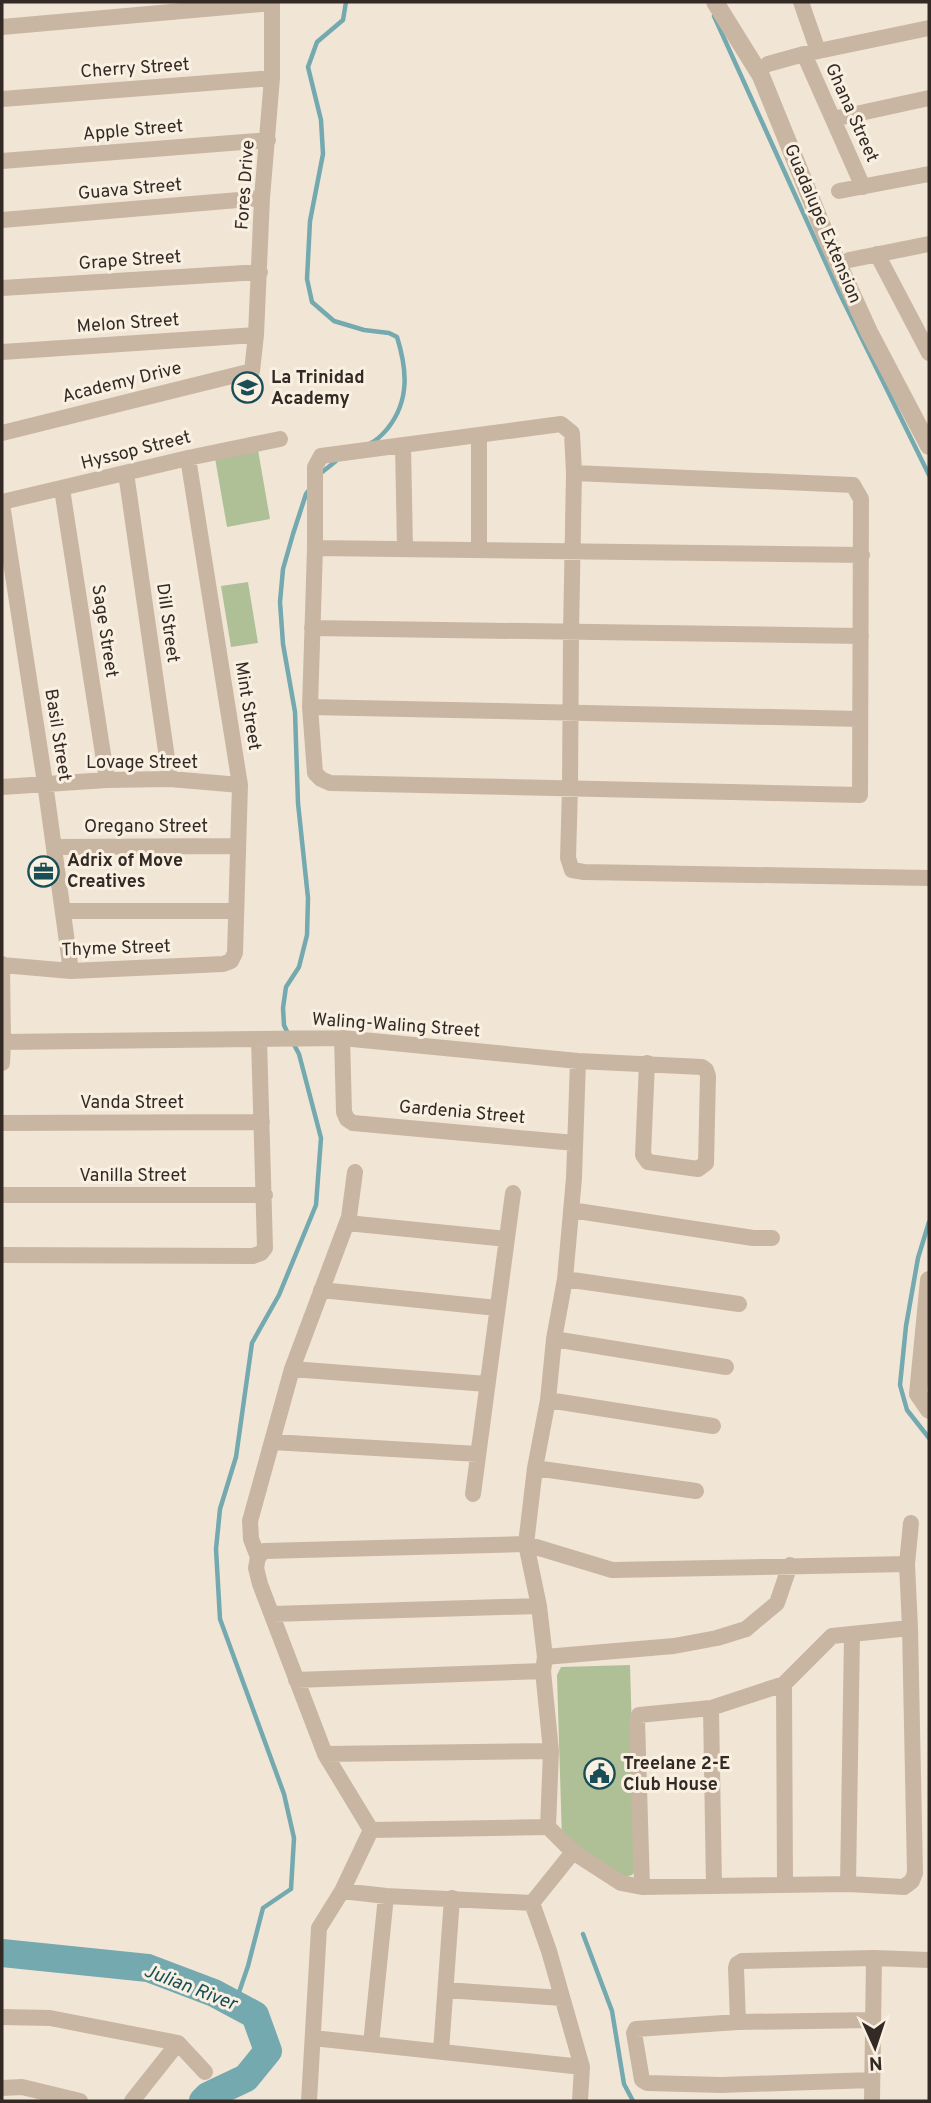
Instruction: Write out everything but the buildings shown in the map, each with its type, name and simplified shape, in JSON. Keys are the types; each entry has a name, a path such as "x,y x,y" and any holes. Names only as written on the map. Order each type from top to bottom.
{"street":[{"name":"Guadalupe Extension","path":"715,2 761,76 830,246 869,332 929,446"},
{"name":"Ghana Street","path":"801,2 811,52 833,119 863,187"},
{"path":"2,27 272,3"},
{"name":"Fores Drive","path":"251,371 256,335 262,198 272,78 272,3"},
{"path":"768,64 811,52 929,28"},
{"name":"Cherry Street","path":"2,99 272,78"},
{"path":"833,119 929,98"},
{"name":"Apple Street","path":"2,161 268,140"},
{"path":"839,191 929,174"},
{"name":"Guava Street","path":"2,220 262,198"},
{"path":"849,260 929,244"},
{"path":"877,254 929,353"},
{"name":"Grape Street","path":"2,288 260,272"},
{"name":"Melon Street","path":"2,352 256,335"},
{"name":"Academy Drive","path":"2,433 251,371"},
{"path":"574,473 853,485 861,499 860,795 570,788 330,783 321,779 316,773 310,707 317,461 321,456 561,424 572,433 574,473 570,633 571,714 570,788 568,858 572,870 929,878"},
{"path":"479,435 479,549"},
{"name":"Hyssop Street","path":"2,503 188,458 280,439"},
{"path":"403,445 405,548"},
{"name":"Mint Street","path":"188,458 240,785 235,953 231,961"},
{"name":"Dill Street","path":"127,473 170,779"},
{"name":"Sage Street","path":"62,489 107,780"},
{"name":"Basil Street","path":"2,503 71,971"},
{"path":"314,548 862,555"},
{"path":"312,628 861,636"},
{"path":"310,707 860,719"},
{"name":"Lovage Street","path":"2,786 170,779 240,785"},
{"name":"Oregano Street","path":"54,847 239,846"},
{"path":"63,911 236,911"},
{"name":"Thyme Street","path":"2,965 71,971 223,964 231,961"},
{"path":"2,965 2,1063"},
{"name":"Waling-Waling Street","path":"3,1043 342,1038 578,1060 647,1063 704,1069 708,1076 706,1163 698,1169 648,1162 645,1159 647,1063"},
{"name":"Gardenia Street","path":"342,1038 344,1112 346,1119 354,1123 575,1143"},
{"path":"2,1255 253,1256 261,1253 265,1248 262,1122 267,1039"},
{"path":"548,1827 551,1751 539,1606 526,1544 535,1468 548,1400 554,1339 565,1279 578,1060"},
{"name":"Vanda Street","path":"2,1123 262,1122"},
{"path":"355,1172 347,1223 292,1369 250,1521 251,1539 258,1557 256,1568 260,1584 325,1754 371,1830"},
{"path":"473,1494 513,1193"},
{"name":"Vanilla Street","path":"2,1195 265,1195"},
{"path":"571,1210 753,1238 772,1238"},
{"path":"347,1223 507,1239"},
{"path":"565,1279 739,1304"},
{"path":"929,1280 918,1394 929,1410"},
{"path":"321,1290 498,1308"},
{"path":"554,1339 726,1367"},
{"path":"292,1369 487,1384"},
{"path":"548,1400 713,1426"},
{"path":"272,1442 478,1454"},
{"path":"535,1468 696,1491"},
{"path":"371,1830 548,1827 573,1852 621,1883 642,1887 848,1884 904,1887 912,1881 915,1873 910,1628 906,1564 911,1523"},
{"path":"258,1557 264,1551 526,1544 612,1570 906,1564"},
{"path":"296,1679 544,1664 717,1638 746,1629 777,1603 790,1565"},
{"path":"272,1614 539,1606"},
{"path":"642,1887 639,1715 711,1708 784,1684 832,1636 910,1628"},
{"path":"848,1884 852,1635"},
{"path":"784,1684 785,1885"},
{"path":"711,1708 714,1886"},
{"path":"325,1754 551,1751"},
{"path":"309,2101 320,1928 342,1891 371,1830"},
{"path":"532,1903 573,1852"},
{"path":"342,1891 386,1896 532,1903"},
{"path":"371,2044 386,1896"},
{"path":"441,2051 453,1898"},
{"path":"532,1903 582,2067 580,2101"},
{"path":"738,2022 736,1968 742,1961 874,1958 929,1960"},
{"path":"872,2101 874,1958"},
{"path":"446,1990 562,1998"},
{"path":"2,2017 50,2018 178,2043 205,2073"},
{"path":"872,2081 721,2093 647,2083 640,2075 634,2033 641,2027 873,2020"},
{"path":"313,2038 582,2067"},
{"path":"132,2101 178,2043"},
{"path":"2,2088 22,2087 80,2101"}],"green space":[{"path":"258,450 270,519 227,527 215,458"},
{"path":"248,582 258,643 231,647 221,586"},
{"path":"630,1665 636,1870 626,1877 562,1840 557,1675 561,1667"}],"waterway":[{"path":"346,2 343,20 317,42 308,67 321,120 323,154 310,221 307,279 312,302 334,321 397,337 403,361 403,395 388,428 371,443"},
{"path":"714,16 839,292 929,475"},
{"path":"321,473 336,461"},
{"path":"288,1034 284,1025 283,1008 286,987 299,967 307,935 308,898 298,803 295,712 283,644 280,602 283,569 306,494 310,489"},
{"path":"235,2004 263,1908 291,1889 294,1838 284,1794 220,1619 216,1549 220,1509 236,1457 252,1343 279,1295 316,1205 321,1138 299,1054 292,1041"},
{"path":"929,1222 918,1258 906,1326 900,1385 907,1410 929,1438"},
{"path":"583,1934 612,2011 624,2084 633,2101"},
{"name":"Julian River","path":"2,1953 148,1968 214,1993 255,2015 268,2051 246,2078 203,2101"}],"place":[{"name":"La Trinidad Academy","path":"248,388"},
{"name":"Adrix of Move Creatives","path":"44,871"},
{"name":"Treelane 2-E Club House","path":"600,1774"}]}
